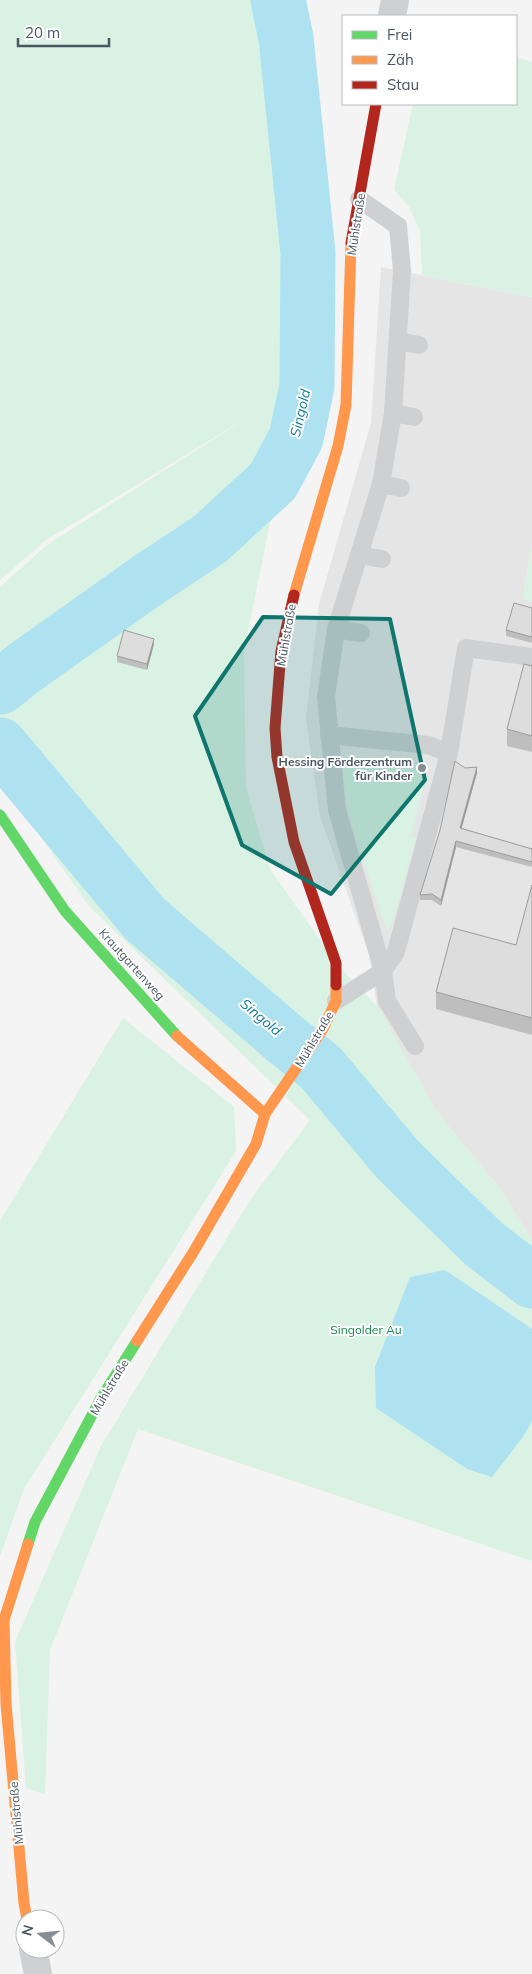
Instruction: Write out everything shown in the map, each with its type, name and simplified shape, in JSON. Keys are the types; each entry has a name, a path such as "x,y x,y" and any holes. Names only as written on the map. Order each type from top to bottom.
{"street":[{"path":"392,15 395,0"},
{"name":"Mühlstraße","path":"25,1909 6,1704 4,1620 35,1522 100,1400 194,1251 256,1144 265,1114 322,1029 336,1001 336,963 294,842 277,757 275,728 281,651 292,602 338,446 346,405 351,243 376,105"},
{"name":"Krautgartenweg","path":"0,815 65,911 186,1045 265,1114"},
{"path":"35,1959 38,1974"}],"lane":[{"path":"359,199 398,226 402,271 398,342 393,413 381,484 336,629 326,697 337,810 383,971 387,1001 415,1046"},
{"path":"398,342 419,345"},
{"path":"393,413 414,417"},
{"path":"381,484 401,488"},
{"path":"358,555 382,559"},
{"path":"336,629 360,633"},
{"path":"336,1001 383,971 396,952 449,753 466,648 532,657"},
{"path":"329,735 428,745 449,753"}],"highlighted area":[{"path":"263,617 390,619 425,780 331,894 242,845 195,716"}],"shaded area":[{"name":"Hessing Förderzentrum für Kinder","path":"381,267 532,297 532,543 523,599 532,601 532,1240 497,1185 436,1111 377,1006 369,955 320,816 306,719 319,604 371,423"}],"green space":[{"name":"Singolder Au","path":"0,0 259,0 273,67 298,385 244,651 246,787 270,869 336,963 377,1006 436,1111 497,1185 532,1240 532,1561 138,1429 50,1650 45,1794 26,1788 15,1642 101,1446 250,1200 310,1120 88,905 0,778 0,587 47,545 258,411 46,540 0,580"},
{"path":"517,57 532,62 532,297 422,275 420,231 409,207 394,190 413,105 517,105"},
{"path":"532,543 532,601 523,599"},
{"path":"341,755 410,760 425,779 411,837 416,839 391,927 386,929 354,832 346,797"},
{"path":"123,1018 234,1107 236,1151 24,1489 0,1556 0,1221"}],"water":[{"path":"445,1270 532,1329 532,1421 523,1437 492,1477 467,1469 376,1408 375,1367 410,1277"}],"building":[{"path":"514,603 532,608 532,637 506,630"},
{"path":"124,630 154,639 147,664 117,656"},
{"path":"524,664 532,666 532,736 507,729"},
{"path":"455,761 465,768 477,767 460,828 532,849 532,862 456,841 441,900 432,894 420,895 440,830"},
{"path":"532,885 532,1018 436,992 453,928 516,945"}],"waterway":[{"name":"Singold","path":"0,687 148,580 210,539 273,481 296,438 307,386 308,253 286,38 278,0"},
{"name":"Singold","path":"0,745 145,919 321,1068 398,1160 484,1244 532,1281"}],"traffic: fast":[{"path":"0,815 65,911 177,1036"},
{"path":"28,1544 35,1522 100,1400 137,1341"}],"traffic: slow":[{"path":"294,595 338,446 346,405 351,243"},
{"path":"137,1341 194,1251 256,1144 265,1114 323,1029 336,1001 336,985"},
{"path":"177,1036 265,1114"},
{"path":"25,1909 6,1704 4,1620 28,1544"}],"traffic: jam":[{"path":"351,243 376,105"},
{"path":"294,595 281,651 275,728 277,757 294,842 336,963 336,985"}],"place":[{"name":"Hessing Förderzentrum für Kinder","path":"422,768"}]}
